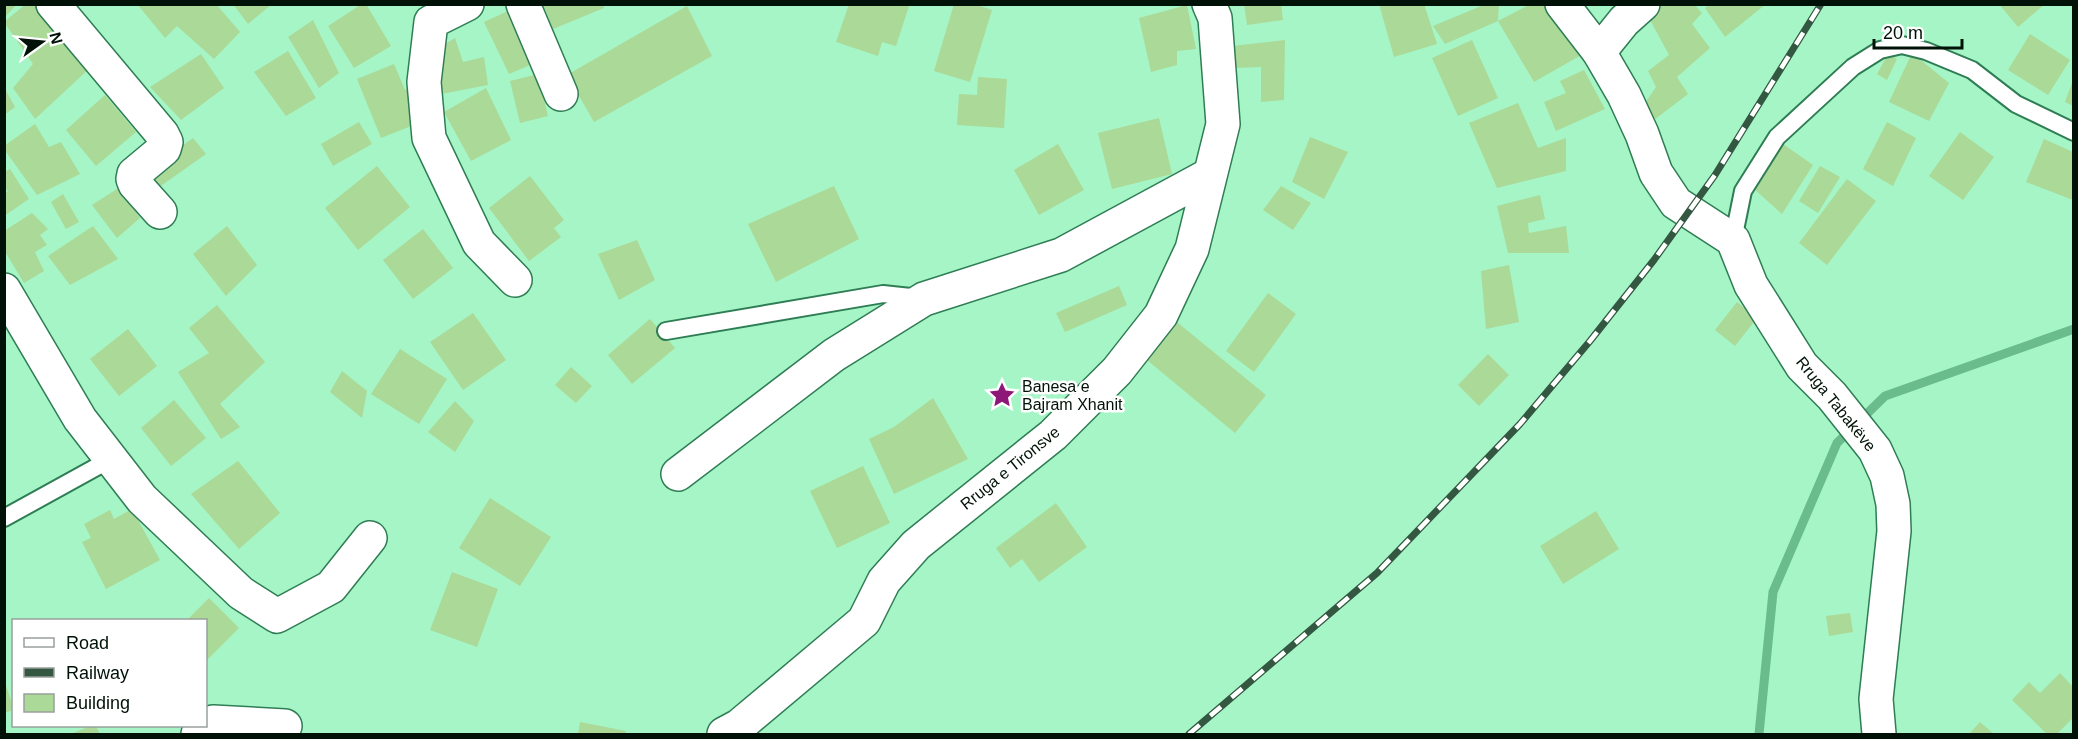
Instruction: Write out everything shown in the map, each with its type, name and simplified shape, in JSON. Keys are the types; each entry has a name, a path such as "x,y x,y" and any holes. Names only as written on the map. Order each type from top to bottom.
{"street":[{"path":"53,4 162,134 166,142 164,149 134,174 133,179 160,212"},
{"path":"467,4 431,22 424,82 429,138 479,243 515,280"},
{"path":"523,4 561,94"},
{"name":"Rruga e Tironsve","path":"724,735 739,726 864,621 884,581 916,545 1053,435 1117,371 1161,315 1192,249 1223,124 1215,18 1209,4"},
{"path":"1562,4 1599,52 1642,134 1656,173 1676,202 1733,240"},
{"path":"1599,52 1624,21 1643,4"},
{"path":"678,474 834,355 924,298 1060,255 1209,175"},
{"name":"Rruga Tabakëve","path":"1733,240 1751,285 1802,366 1832,396 1875,450 1887,476 1894,522 1876,699 1879,735"},
{"path":"4,290 80,419 142,499 241,593 277,616 331,588 370,538"},
{"path":"198,735 213,722 285,726"}],"lane":[{"path":"1733,240 1743,191 1777,137 1853,67 1880,50 1902,45 1926,51 1972,70 2016,104 2073,132"},
{"path":"666,332 883,294 924,298"},
{"path":"4,518 111,459"}],"building":[{"path":"4,4 17,4 4,18"},
{"path":"26,4 40,4 91,67 35,119 13,88 33,64 4,22"},
{"path":"137,4 216,4 240,32 214,59 177,26 165,38"},
{"path":"233,4 272,4 248,24"},
{"path":"362,4 366,4 391,46 354,68 328,26"},
{"path":"543,4 603,4 604,8 553,29"},
{"path":"849,4 904,4 909,6 896,46 882,42 878,56 836,42"},
{"path":"954,4 974,4 992,10 970,82 934,71"},
{"path":"1244,4 1281,4 1283,20 1247,25"},
{"path":"1379,4 1424,4 1437,44 1394,57"},
{"path":"1486,4 1499,4 1498,21 1445,44 1433,26"},
{"path":"1531,4 1550,4 1583,54 1534,82 1498,21"},
{"path":"1663,4 1694,4 1702,13 1692,24 1710,48 1677,77 1688,94 1654,120 1645,103 1656,87 1648,71 1669,55 1649,18"},
{"path":"1710,4 1766,4 1725,37 1705,8"},
{"path":"1999,4 2045,4 2018,27"},
{"path":"1187,5 1196,49 1177,51 1177,65 1151,72 1139,18"},
{"path":"687,6 712,56 594,122 567,75"},
{"path":"510,10 535,63 509,74 484,22"},
{"path":"313,20 339,73 319,88 288,37"},
{"path":"2030,34 2070,60 2048,95 2008,70"},
{"path":"455,38 463,62 484,57 488,85 441,94 435,50"},
{"path":"1285,40 1284,100 1261,102 1261,67 1233,68 1232,46"},
{"path":"1472,40 1498,98 1458,116 1432,58"},
{"path":"288,51 316,98 286,116 254,72"},
{"path":"1912,53 1949,83 1929,121 1889,102"},
{"path":"201,54 224,88 181,120 150,87"},
{"path":"1888,54 1897,59 1887,80 1877,74"},
{"path":"394,64 405,90 411,87 424,121 381,138 357,79"},
{"path":"1584,70 1605,109 1556,131 1544,102 1566,93 1560,81"},
{"path":"538,74 548,116 520,123 510,81"},
{"path":"978,77 1007,79 1004,128 957,125 959,94 977,95"},
{"path":"2073,80 2073,106 2065,102"},
{"path":"4,87 15,107 4,115"},
{"path":"486,88 511,140 471,161 444,112"},
{"path":"105,95 136,132 96,166 66,130"},
{"path":"1518,103 1538,148 1566,138 1566,171 1497,188 1469,123"},
{"path":"1159,118 1172,174 1112,189 1098,133"},
{"path":"359,122 372,144 333,166 321,144"},
{"path":"1887,122 1916,138 1893,186 1863,169"},
{"path":"35,124 49,147 61,142 80,174 37,195 4,149 4,146"},
{"path":"1960,132 1994,157 1963,200 1929,176"},
{"path":"1310,137 1348,152 1324,199 1292,182"},
{"path":"193,138 206,154 155,190 139,177"},
{"path":"2044,139 2073,152 2073,200 2026,182"},
{"path":"1058,144 1084,190 1039,215 1014,170"},
{"path":"1783,144 1813,165 1782,214 1753,188"},
{"path":"377,166 410,207 358,250 325,208"},
{"path":"1820,166 1840,177 1818,213 1799,201"},
{"path":"10,169 29,199 4,216 4,194 8,191 4,187 4,172"},
{"path":"530,176 564,220 554,228 561,237 529,261 489,208"},
{"path":"1847,179 1876,201 1827,265 1799,243"},
{"path":"834,186 859,239 776,282 748,224"},
{"path":"1281,186 1311,203 1293,230 1263,210"},
{"path":"120,187 140,218 117,238 92,205"},
{"path":"63,194 79,222 66,229 51,202"},
{"path":"1540,195 1545,219 1528,223 1529,233 1566,226 1569,253 1508,253 1497,206"},
{"path":"32,213 48,229 40,235 47,245 35,252 44,271 24,283 4,250 4,231"},
{"path":"93,226 118,259 70,285 48,256"},
{"path":"227,226 257,265 226,296 193,254"},
{"path":"423,229 453,268 413,299 383,260"},
{"path":"637,240 655,280 619,300 598,254"},
{"path":"1509,265 1519,322 1486,329 1481,271"},
{"path":"1119,286 1127,305 1065,332 1056,313"},
{"path":"1268,293 1296,314 1254,372 1226,351"},
{"path":"1737,302 1757,318 1735,346 1715,330"},
{"path":"217,305 265,362 220,404 240,427 221,439 178,372 209,353 189,328"},
{"path":"473,313 506,360 463,390 430,342"},
{"path":"1172,318 1266,395 1235,433 1141,355"},
{"path":"650,319 675,348 632,384 608,355"},
{"path":"128,329 157,366 119,396 90,359"},
{"path":"400,349 447,379 419,424 371,394"},
{"path":"1488,354 1509,375 1479,406 1458,385"},
{"path":"571,367 592,386 576,403 555,385"},
{"path":"342,371 367,391 362,418 330,392"},
{"path":"933,398 968,459 894,494 869,439 894,427"},
{"path":"174,400 206,438 171,466 141,428"},
{"path":"455,401 474,421 455,452 428,432"},
{"path":"238,461 280,513 239,549 191,494"},
{"path":"863,466 890,523 837,548 810,491"},
{"path":"490,498 551,537 520,586 459,548"},
{"path":"1056,503 1087,547 1039,582 1022,559 1010,568 996,548"},
{"path":"132,509 160,560 106,589 82,542 91,538 84,524 110,510 114,519"},
{"path":"1596,511 1619,549 1563,584 1540,546"},
{"path":"452,572 498,589 477,647 430,630"},
{"path":"209,598 239,628 207,660 207,619 188,619"},
{"path":"1850,613 1853,632 1829,636 1826,616"},
{"path":"2060,673 2073,687 2073,718 2057,734 2047,734 2012,700 2029,682 2040,693"},
{"path":"4,682 12,704 12,711 4,713"},
{"path":"580,722 626,731 625,734 578,734"},
{"path":"1980,722 1994,734 1969,734"},
{"path":"88,727 96,727 100,734 71,734"}],"waterway":[{"path":"1759,734 1773,592 1837,443 1885,396 2074,329"}],"railway":[{"path":"1189,734 1377,573 1520,424 1654,260 1715,175 1821,4"}],"place":[{"name":"Banesa e Bajram Xhanit","path":"1002,395"}]}
